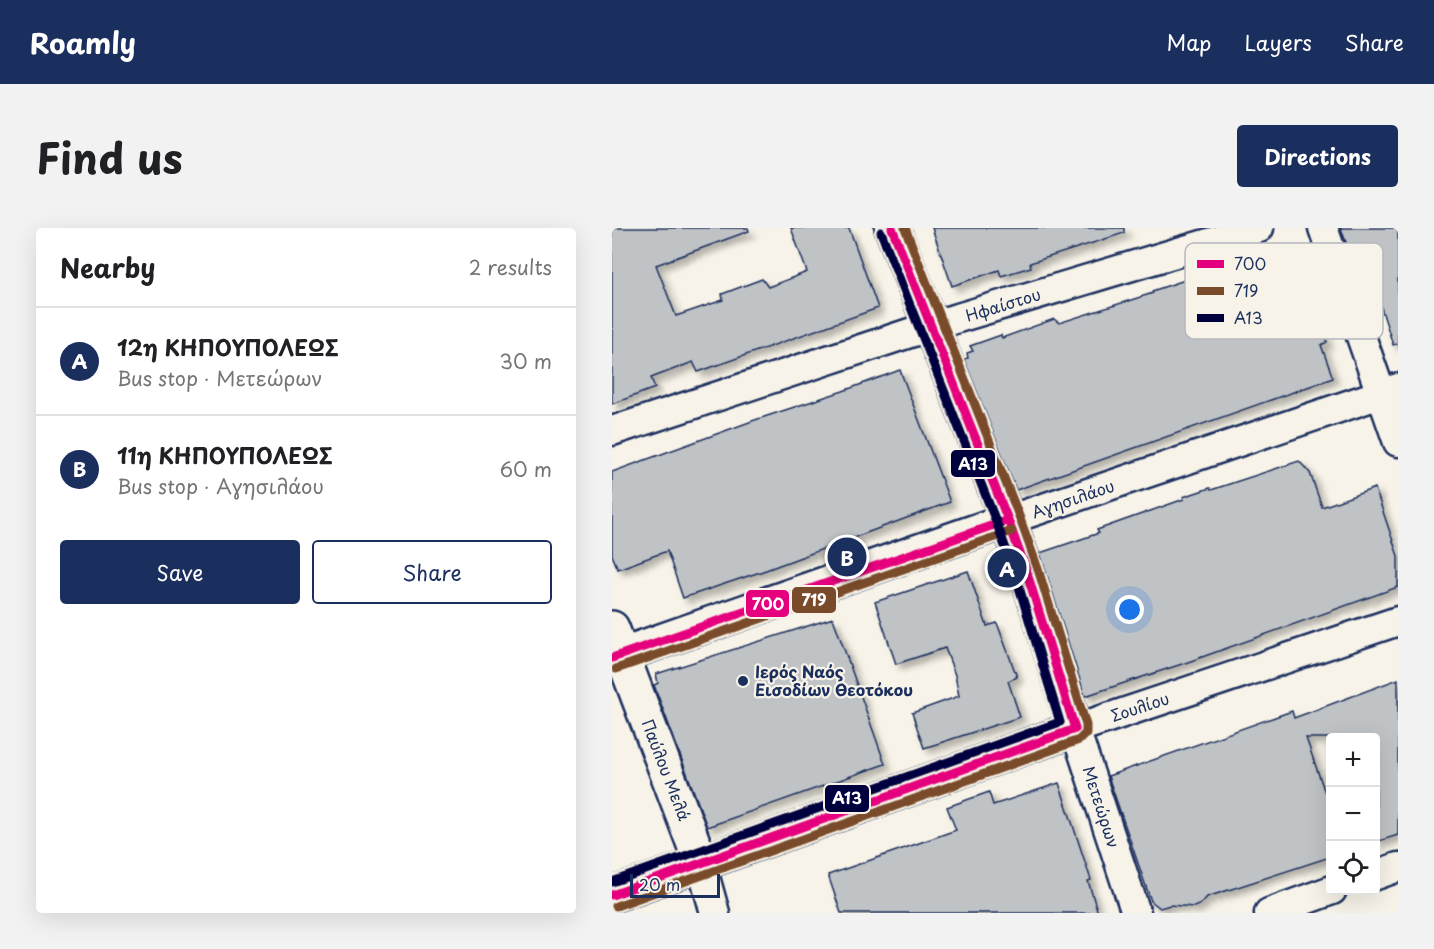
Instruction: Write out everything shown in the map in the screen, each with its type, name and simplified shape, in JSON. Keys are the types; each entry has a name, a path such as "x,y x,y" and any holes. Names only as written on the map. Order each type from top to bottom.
{"street":[{"name":"Μετεώρων","path":"892,228 1027,573 1075,729 1136,913"},
{"name":"Ηφαίστου","path":"1209,243 1259,228"},
{"path":"1323,228 1329,243"},
{"name":"Ηφαίστου","path":"612,431 931,326 1185,250"},
{"path":"1369,339 1390,391 1398,442"},
{"name":"Αγησιλάου","path":"615,647 1008,520 1390,391"},
{"name":"Σουλίου","path":"612,895 1075,729 1398,621"},
{"name":"Παύλου Μελά","path":"615,647 701,863 715,913"},
{"path":"1380,874 1398,867"},
{"path":"1269,913 1326,893"}],"building":[{"path":"612,228 748,228 749,231 656,265 676,316 723,300 722,294 762,279 768,287 807,272 791,228 849,228 878,308 698,372 693,362 651,378 655,388 612,404"},
{"path":"932,228 1124,228 1124,233 1030,263 1031,267 1001,276 999,270 952,286"},
{"path":"1341,228 1398,228 1398,344 1393,345 1383,314 1383,243 1346,243"},
{"path":"1185,280 1185,339 1326,339 1327,342 1321,345 1333,378 1016,490 964,359 968,358 967,353 973,351 970,346 1001,335 1002,338 1054,319 1059,323 1153,293 1152,291"},
{"path":"900,370 950,502 683,598 667,551 618,569 612,555 612,472"},
{"path":"1299,461 1310,473 1322,507 1375,488 1398,556 1398,587 1085,696 1040,553 1099,533 1097,530 1184,499 1183,497"},
{"path":"968,571 987,626 997,623 1017,677 1008,681 1020,717 924,748 912,713 959,696 955,675 945,648 896,664 875,602"},
{"path":"833,618 885,764 707,827 654,685 658,683 656,674"},
{"path":"1398,679 1398,835 1380,841 1380,733 1326,733 1326,738 1306,738 1326,796 1326,858 1207,897 1201,904 1194,907 1170,905 1160,908 1151,901 1108,776 1292,711 1294,718"},
{"path":"1059,783 1091,880 1088,881 1098,913 841,913 828,875 956,830 947,807 989,792 993,805"}],"transit line":[{"name":"700","path":"612,895 1075,729 1027,573 1008,520 892,228"},
{"name":"719","path":"616,906 1079,740 1086,733 1086,725 1038,569 905,228"},
{"name":"A13","path":"612,882 1060,722 1016,577 997,524 881,232"},
{"name":"700","path":"612,658 1008,520"},
{"name":"719","path":"616,669 1012,531"}],"place":[{"name":"11η ΚΗΠΟΥΠΟΛΕΩΣ","path":"847,557"},
{"name":"12η ΚΗΠΟΥΠΟΛΕΩΣ","path":"1007,568"},
{"name":"Ιερός Ναός Εισοδίων Θεοτόκου","path":"743,681"}]}
